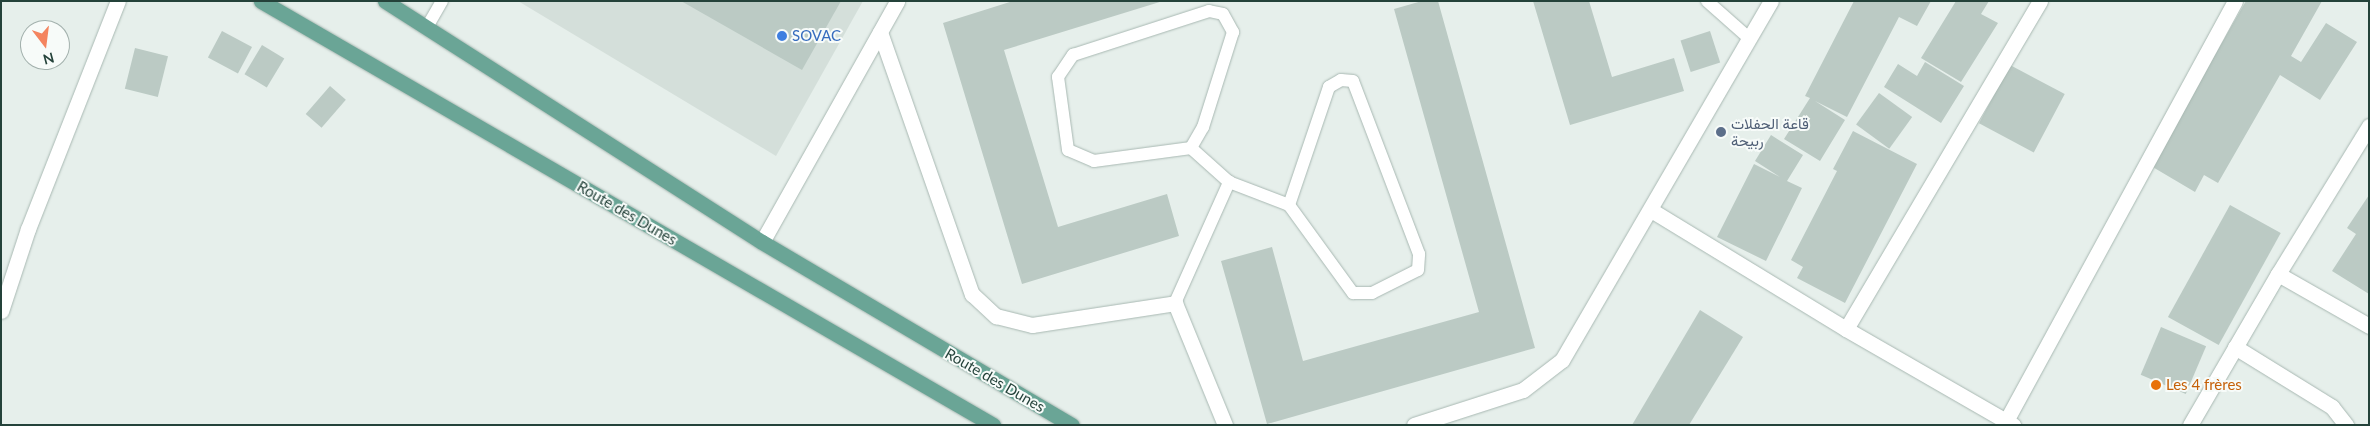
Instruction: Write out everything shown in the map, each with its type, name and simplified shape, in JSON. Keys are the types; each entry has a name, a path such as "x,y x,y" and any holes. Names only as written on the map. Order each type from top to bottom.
{"main road":[{"name":"Route des Dunes","path":"261,1 993,425"},
{"name":"Route des Dunes","path":"384,1 762,242 1072,425"}],"street":[{"path":"1,311 28,230 118,1"},
{"path":"762,242 897,1"},
{"path":"1414,425 1523,390 1562,360 1771,1"},
{"path":"1846,329 2040,1"},
{"path":"1651,210 1846,329 2009,423 2235,1"},
{"path":"880,32 972,294 996,316 1032,325 1175,303 1225,425"},
{"path":"2190,425 2278,274 2369,126"},
{"path":"2278,274 2369,326"},
{"path":"2235,347 2332,407 2346,425"}],"lane":[{"path":"427,27 442,1"},
{"path":"1706,1 1750,39"},
{"path":"1191,148 1203,127 1233,32 1223,14 1209,11 1073,55 1058,76 1068,150 1094,161 1191,148 1229,182 1289,205 1353,293 1372,293 1418,270 1419,254 1353,81 1341,80 1329,87 1289,205"},
{"path":"1175,303 1229,182"}],"shaded area":[{"path":"518,1 863,1 776,156"}],"building":[{"name":"SOVAC","path":"681,1 841,1 802,70"},
{"path":"1013,1 1163,1 1004,50 1058,227 1167,194 1179,236 1022,284 943,23"},
{"path":"1422,1 1438,1 1535,348 1267,424 1221,261 1272,247 1303,361 1479,312 1394,9"},
{"path":"1533,1 1589,1 1612,77 1674,58 1684,91 1570,125"},
{"path":"1854,1 1931,1 1917,26 1899,17 1847,117 1815,101 1845,120 1820,161 1784,139 1810,98 1805,96"},
{"path":"1956,1 1989,1 1981,14 1998,23 1961,82 1921,58"},
{"path":"2246,1 2322,1 2291,56 2301,62 2326,23 2357,42 2320,100 2280,75 2218,183 2204,175 2195,192 2151,166"},
{"path":"222,31 252,47 238,73 208,57"},
{"path":"1710,31 1720,62 1691,72 1681,41"},
{"path":"262,45 284,58 267,88 244,74"},
{"path":"135,48 168,56 158,97 125,89"},
{"path":"1925,62 1964,86 1941,123 1884,87 1898,64 1917,76"},
{"path":"2010,65 2065,94 2034,152 1979,123"},
{"path":"330,86 346,100 322,128 306,114"},
{"path":"1879,93 1912,117 1889,149 1856,125"},
{"path":"1853,131 1917,164 1845,303 1797,278 1803,267 1791,260 1837,171 1833,169"},
{"path":"1771,135 1803,155 1787,181 1802,188 1766,261 1717,237 1754,164 1780,177 1755,161"},
{"path":"2369,195 2369,294 2332,271 2356,234 2347,228"},
{"path":"2230,205 2281,233 2219,345 2168,317"},
{"path":"1700,310 1743,337 1689,425 1632,425"},
{"path":"2161,327 2206,346 2186,394 2141,375"}],"place":[{"name":"SOVAC","path":"782,36"},
{"name":"قاعة الحفلات ربيحة","path":"1721,132"},
{"name":"Les 4 frères","path":"2156,385"}]}
